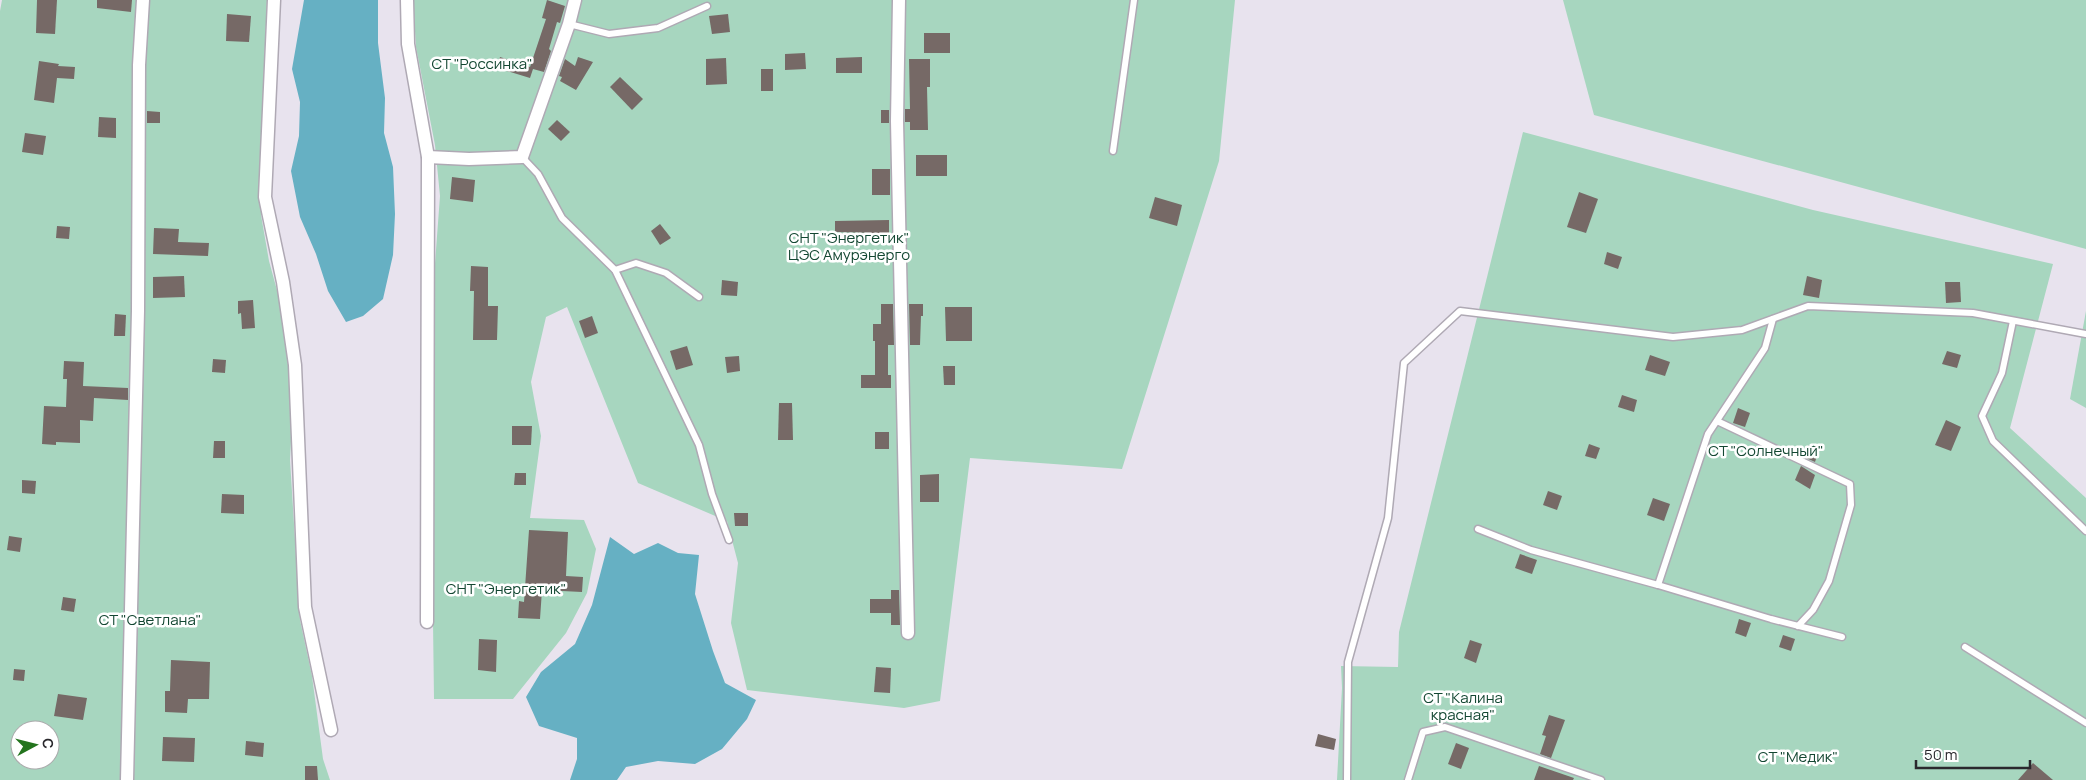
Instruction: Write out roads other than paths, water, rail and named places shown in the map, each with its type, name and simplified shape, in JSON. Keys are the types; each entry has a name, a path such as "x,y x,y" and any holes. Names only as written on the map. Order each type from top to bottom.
{"street":[{"path":"126,780 138,311 139,65 143,0"},
{"path":"274,0 265,197 283,282 295,365 305,607 331,730"},
{"path":"407,0 408,44 428,156 427,622"},
{"path":"428,156 469,159 522,157 570,24 575,0"},
{"path":"899,0 897,121 908,633"}],"lane":[{"path":"1113,150 1134,0"},
{"path":"570,24 609,34 658,28 707,6"},
{"path":"522,157 538,174 562,218 615,270 698,445 712,494 729,540"},
{"path":"615,270 636,262 666,273 699,297"},
{"path":"1347,780 1348,662 1388,518 1404,363 1460,311 1673,337 1742,330 1808,306 1973,313 2086,334"},
{"path":"1658,585 1708,434 1765,348 1773,319"},
{"path":"2014,321 2002,373 1982,416 1993,441 2086,531"},
{"path":"1717,421 1850,484 1851,506 1829,581 1813,610 1798,626"},
{"path":"1478,529 1531,550 1842,637"},
{"path":"1965,646 2086,723"},
{"path":"1408,780 1423,732 1445,727 1601,780"}],"water":[{"path":"304,0 378,0 378,43 385,98 384,133 393,167 395,214 393,255 383,299 363,316 346,322 328,291 316,254 300,217 291,171 299,136 300,102 292,69"},
{"path":"610,537 634,554 658,543 678,553 699,555 695,594 725,683 756,700 747,719 722,749 695,764 658,761 626,767 617,780 570,780 577,759 577,738 539,726 526,697 541,672 575,644 592,605"}],"park label":[{"name":"СТ \"Россинка\"","path":"482,63"},
{"name":"СНТ \"Энергетик\" ЦЭС Амурэнерго","path":"849,246"},
{"name":"СТ \"Солнечный\"","path":"1766,450"},
{"name":"СНТ \"Энергетик\"","path":"506,588"},
{"name":"СТ \"Светлана\"","path":"150,619"},
{"name":"СТ \"Калина красная\"","path":"1463,706"},
{"name":"СТ \"Медик\"","path":"1798,756"}]}
